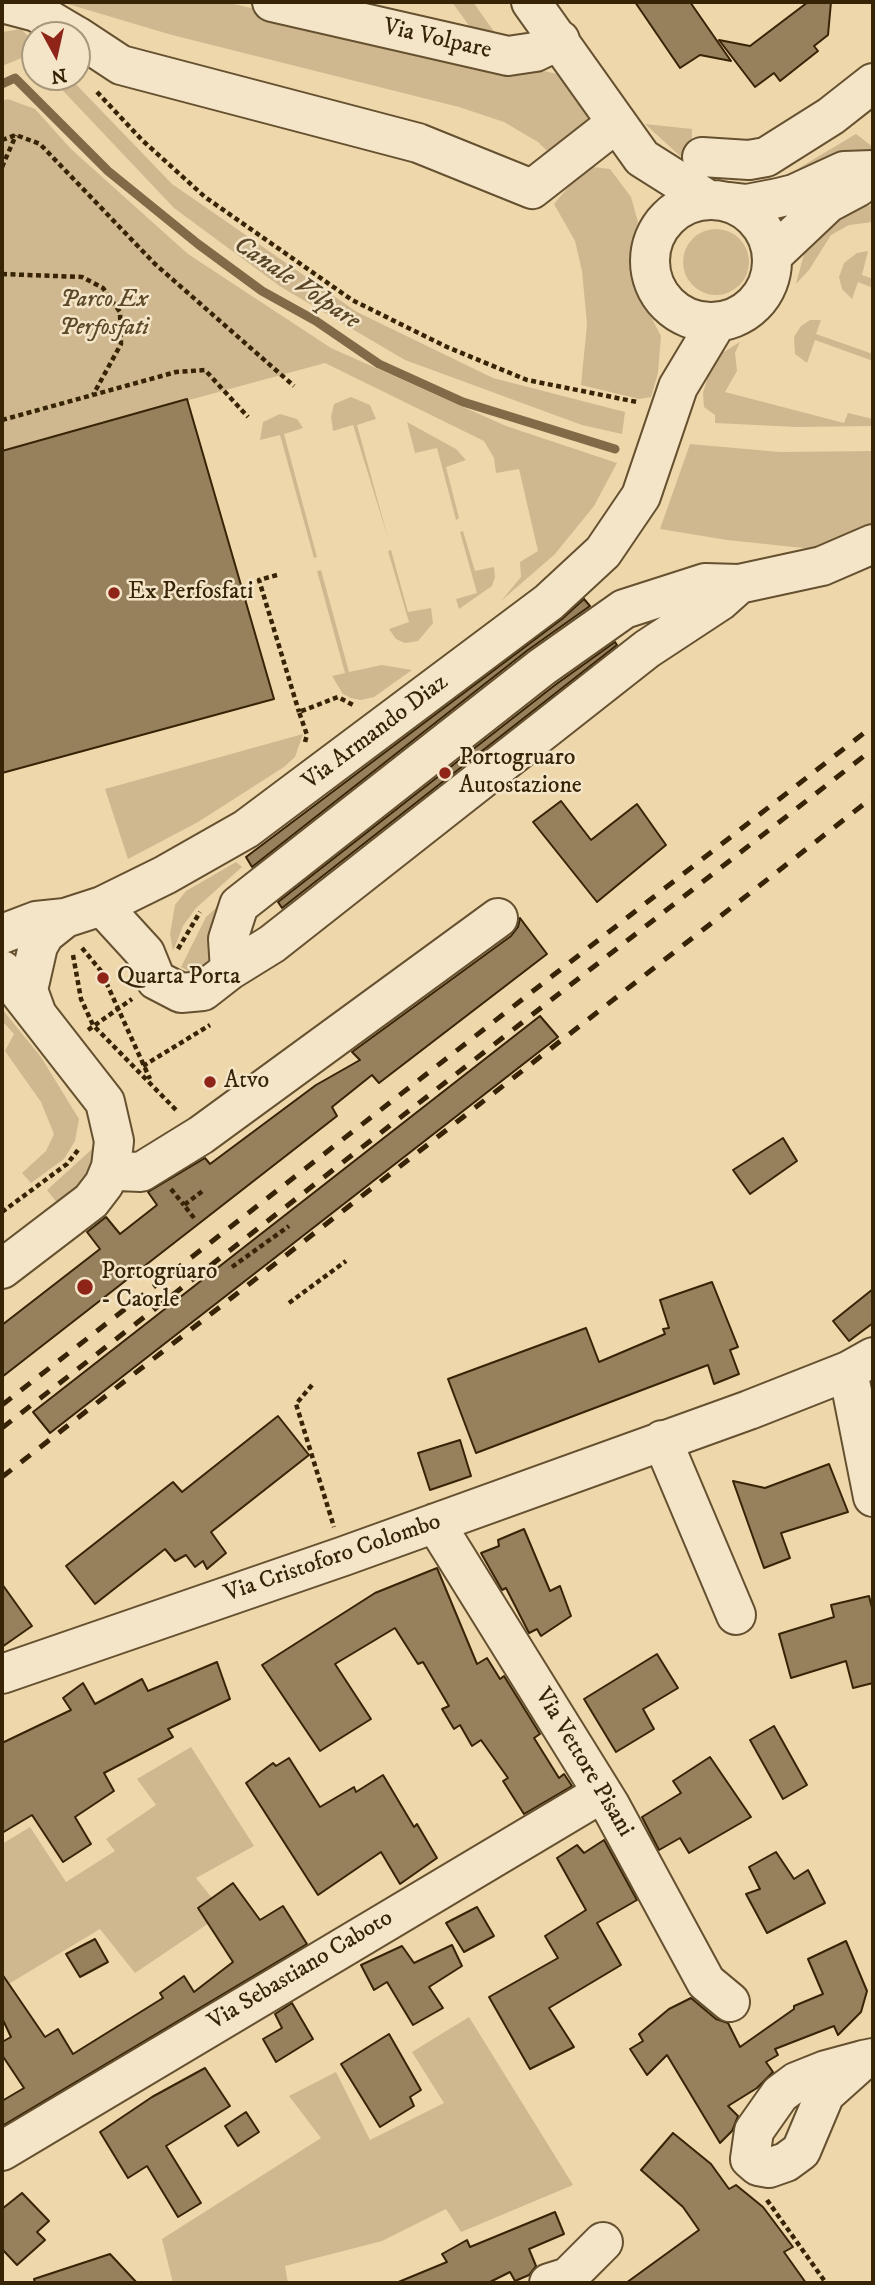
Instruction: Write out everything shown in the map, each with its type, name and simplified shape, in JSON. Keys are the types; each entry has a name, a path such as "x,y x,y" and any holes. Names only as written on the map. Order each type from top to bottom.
{"street":[{"name":"Via Volpare","path":"272,2 508,56 535,52 560,40"},
{"path":"531,2 560,40 615,124 642,158 718,201 746,210 760,222 768,237 773,255 767,286 755,304 738,316 717,322 686,317 669,305"},
{"path":"2,3 36,12 51,21"},
{"path":"91,46 121,65 418,144 532,189 615,124"},
{"path":"702,156 749,160 765,157 831,116 873,83"},
{"name":"Via Armando Diaz","path":"642,158 641,181 653,224 653,280 669,305 677,342 676,395"},
{"path":"651,250 657,231 670,215 687,204 718,201 747,204 794,194 844,171 873,170"},
{"path":"773,255 828,203 857,187 873,183"},
{"name":"Via Armando Diaz","path":"36,1012 27,990 38,946 45,934 72,936 102,906 165,875 246,829 572,583 603,552 630,515 650,474 676,395 717,322"},
{"path":"230,970 228,939 239,905 541,667 624,609 705,583 739,584 822,566 873,544"},
{"path":"102,906 145,953 156,980 181,993 203,991 230,970 272,944 647,649 720,601 739,584"},
{"path":"145,953 149,925 165,875"},
{"path":"2,1269 91,1200 107,1175 157,1192 197,1161 202,1150 188,1122 498,918"},
{"path":"2,934 36,921 72,936"},
{"name":"Via Armando Diaz","path":"2,970 36,1012 80,1038 110,1116 114,1141 107,1175"},
{"path":"861,1364 873,1497"},
{"name":"Via Cristoforo Colombo","path":"2,1674 344,1556 861,1364"},
{"path":"662,1440 736,1615"},
{"name":"Via Vettore Pisani","path":"435,1523 602,1793 706,1982 730,2002"},
{"name":"Via Sebastiano Caboto","path":"2,2151 602,1793"},
{"path":"769,2168 758,2166 750,2159 750,2146 754,2131 780,2094 796,2082 868,2059"},
{"path":"549,2283 568,2277 603,2242"}],"path":[{"path":"96,90 142,140 205,197 352,300 447,347 527,380 634,402 676,395"},
{"path":"2,141 16,135 40,144 155,264 294,386"},
{"path":"2,167 16,135"},
{"path":"2,274 82,277 103,288 120,312 121,344 93,395"},
{"path":"2,420 176,372 205,370 248,417"},
{"path":"632,415 634,402"},
{"path":"277,575 258,580 299,712"},
{"path":"72,936 101,971 151,1083"},
{"path":"72,936 81,999 80,1038"},
{"path":"80,1038 137,996"},
{"path":"138,1069 211,1025"},
{"path":"80,1038 138,1069 188,1122"},
{"path":"2,1212 67,1164 84,1139"},
{"path":"171,1189 194,1218"},
{"path":"184,1205 204,1190"},
{"path":"232,1268 289,1226"},
{"path":"289,1303 346,1261"},
{"path":"312,1385 296,1404 344,1556"},
{"path":"769,2168 760,2190 826,2283"}],"green space":[{"path":"61,2 224,2 576,78 609,127 567,170 538,142 504,122 459,107 172,35"},
{"path":"452,2 473,2 500,40 478,38"},
{"path":"21,29 21,58 2,66 2,32"},
{"path":"63,91 82,91 172,184 357,312 493,378 625,412 622,434 582,425 405,360 281,287 174,208"},
{"name":"Parco Ex Perfosfati","path":"8,99 35,109 71,149 188,254 331,348 506,426 617,463 594,506 555,554 501,601 521,577 520,562 538,551 519,469 496,473 494,458 484,441 325,363 2,451 2,101"},
{"path":"645,124 692,129 691,159 680,156"},
{"path":"856,134 873,147 873,151 847,153 801,171 799,168"},
{"path":"593,167 610,169 631,197 638,222 631,245 632,269 638,292 661,336 658,373 651,397 639,399 581,385 587,324 582,271 575,241 554,204 574,180"},
{"path":"873,205 873,222 849,225 831,235 809,270 796,284 805,250 841,211"},
{"path":"710,229 722,229 734,234 744,244 749,262 747,275 734,290 722,295 710,295 698,290 688,280 683,268 683,256 688,244 698,234"},
{"path":"868,251 862,275 873,279 873,288 858,282 852,299 842,289 839,277 844,263 857,253"},
{"path":"810,320 821,320 816,334 873,354 873,361 815,340 807,363 795,354 794,337 801,326"},
{"path":"740,342 735,353 737,371 725,392 844,423 848,413 873,419 873,426 797,427 715,423 715,415 704,407 703,393 709,373 714,358"},
{"path":"351,397 370,405 376,419 357,425 388,538 353,425 333,431 331,417 334,404"},
{"path":"280,414 297,419 303,428 284,434 317,557 314,558 280,435 260,440 263,422"},
{"path":"407,422 456,449 466,460 446,467 459,518 456,520 437,448 415,453"},
{"path":"690,444 780,452 873,451 873,529 822,550 727,540 660,529"},
{"path":"463,531 475,571 494,567 495,577 492,586 459,609 456,599 477,593 460,532"},
{"path":"391,550 408,612 431,608 433,623 418,641 405,643 396,639 389,629 409,622 388,551"},
{"path":"321,570 349,672 382,665 412,670 374,697 361,700 343,694 332,676 345,673 317,571"},
{"path":"303,734 295,757 284,767 198,822 128,859 105,789"},
{"path":"236,862 242,867 196,908 183,926 173,951 170,934 175,905 186,891"},
{"path":"237,889 216,958 203,972 192,973 181,967 206,917"},
{"path":"2,1009 41,1057 79,1119 75,1141 64,1159 31,1183 22,1173 46,1151 54,1134 41,1102 5,1051 14,1034 2,1021"},
{"path":"101,1124 101,1160 62,1209 47,1190 91,1150"},
{"path":"191,1747 254,1846 196,1878 224,1913 135,1973 100,1929 2,1988 2,1844 30,1827 66,1882 115,1851 106,1839 156,1805 137,1779"},
{"path":"469,2017 573,2185 461,2232 446,2209 382,2241 285,2266 288,2283 173,2283 162,2239 321,2138 289,2096 336,2072 370,2140 444,2103 412,2052"}],"building":[{"path":"635,2 690,2 731,61 700,55 680,68"},
{"path":"808,2 831,2 828,35 814,46 818,51 780,81 774,73 755,87 719,40 750,46"},
{"name":"Ex Perfosfati","path":"187,399 274,699 2,773 2,451"},
{"path":"584,599 590,606 528,650 252,867 246,857 562,619"},
{"path":"615,642 617,645 282,908 278,902 555,685"},
{"path":"561,801 591,840 637,804 666,845 597,902 533,822"},
{"path":"520,918 547,954 379,1083 372,1075 332,1107 337,1116 2,1377 2,1325 100,1249 87,1232 106,1217 120,1234 157,1205 148,1192 205,1158 210,1164 316,1085 360,1060 352,1052 511,936 518,927"},
{"path":"540,1016 558,1037 50,1433 33,1412"},
{"path":"783,1138 797,1161 750,1194 733,1170"},
{"path":"712,1282 738,1347 730,1350 739,1374 714,1384 708,1365 476,1453 448,1379 586,1328 599,1362 665,1334 663,1329 669,1328 660,1300"},
{"path":"873,1289 873,1323 849,1341 833,1321"},
{"path":"278,1416 309,1455 211,1532 226,1553 207,1569 203,1561 195,1567 186,1555 175,1561 165,1549 95,1604 66,1566 173,1482 182,1492"},
{"path":"460,1440 471,1476 430,1490 418,1453"},
{"path":"829,1464 848,1512 781,1533 790,1558 764,1568 733,1481 765,1488"},
{"path":"524,1529 550,1591 560,1586 571,1616 541,1636 537,1629 529,1633 506,1588 502,1590 481,1553 499,1546 498,1540"},
{"path":"437,1568 477,1664 487,1658 500,1679 504,1676 540,1734 534,1738 559,1778 564,1774 572,1786 524,1814 503,1781 508,1778 481,1740 472,1746 460,1725 454,1729 442,1709 449,1706 423,1662 418,1664 395,1628 335,1664 371,1719 320,1751 262,1665 375,1593"},
{"path":"2,1584 32,1626 2,1647"},
{"path":"869,1596 873,1612 873,1683 853,1688 846,1661 791,1678 779,1634 834,1617 831,1605"},
{"path":"657,1654 678,1688 643,1709 654,1729 616,1752 584,1699"},
{"path":"217,1662 230,1699 168,1729 173,1737 104,1773 114,1791 75,1817 91,1844 63,1862 32,1815 2,1833 2,1743 71,1710 63,1698 83,1683 95,1704 142,1679 148,1691"},
{"path":"774,1726 807,1785 783,1799 750,1740"},
{"path":"710,1757 751,1817 689,1853 680,1838 659,1850 642,1817 681,1793 673,1781"},
{"path":"289,1758 320,1807 354,1787 356,1792 383,1775 414,1827 417,1824 437,1858 400,1884 381,1852 318,1895 246,1783 273,1763 276,1766"},
{"path":"604,1840 637,1900 597,1923 621,1965 549,2008 574,2047 530,2069 489,1997 558,1958 545,1936 586,1910 557,1858 577,1845 584,1853"},
{"path":"776,1852 794,1879 808,1870 825,1903 767,1933 746,1894 760,1889 749,1867"},
{"path":"233,1883 260,1920 283,1906 307,1944 2,2126 2,2101 24,2088 2,2055 2,2042 11,2037 2,2018 2,1974 45,2037 58,2029 73,2054 163,1998 160,1993 184,1976 194,1992 233,1962 198,1908"},
{"path":"477,1907 494,1936 464,1952 446,1923"},
{"path":"95,1939 108,1962 80,1977 66,1954"},
{"path":"846,1941 867,1991 861,2012 838,2035 834,2026 775,2049 778,2055 766,2062 773,2072 757,2088 728,2106 738,2116 732,2131 720,2143 667,2055 647,2075 630,2049 643,2041 639,2034 669,2009 691,1998 716,2019 728,2023 740,2047 794,2009 794,2006 823,1994 808,1959"},
{"path":"452,1945 462,1966 429,1987 443,2008 413,2025 387,1982 374,1990 361,1965 402,1946 414,1963"},
{"path":"292,2003 313,2039 276,2062 263,2039 282,2028 275,2014"},
{"path":"389,2034 421,2090 410,2097 414,2106 380,2127 341,2064"},
{"path":"205,2068 230,2106 166,2146 201,2203 178,2217 147,2166 128,2178 100,2132 152,2097"},
{"path":"246,2112 259,2132 238,2146 225,2126"},
{"path":"673,2133 711,2164 729,2189 736,2185 763,2207 793,2247 784,2252 806,2283 626,2283 699,2230 683,2207 641,2170"},
{"path":"22,2193 49,2221 37,2232 45,2240 17,2265 2,2249 2,2209"},
{"path":"555,2212 564,2234 529,2249 536,2266 529,2275 515,2281 510,2272 488,2283 396,2283 447,2262 442,2254 467,2240 470,2247"},
{"path":"110,2254 137,2283 35,2283 34,2279"}],"waterway":[{"name":"Canale Volpare","path":"2,84 15,78 108,171 198,244 262,291 316,321 379,364 463,402 615,449"}],"railway":[{"path":"2,1405 873,726"},
{"path":"2,1428 873,749"},
{"path":"2,1477 873,797"}],"place":[{"name":"Ex Perfosfati","path":"114,593"},
{"name":"Portogruaro Autostazione","path":"445,773"},
{"name":"Quarta Porta","path":"103,978"},
{"name":"Atvo","path":"210,1082"},
{"name":"Portogruaro - Caorle","path":"85,1287"}]}
